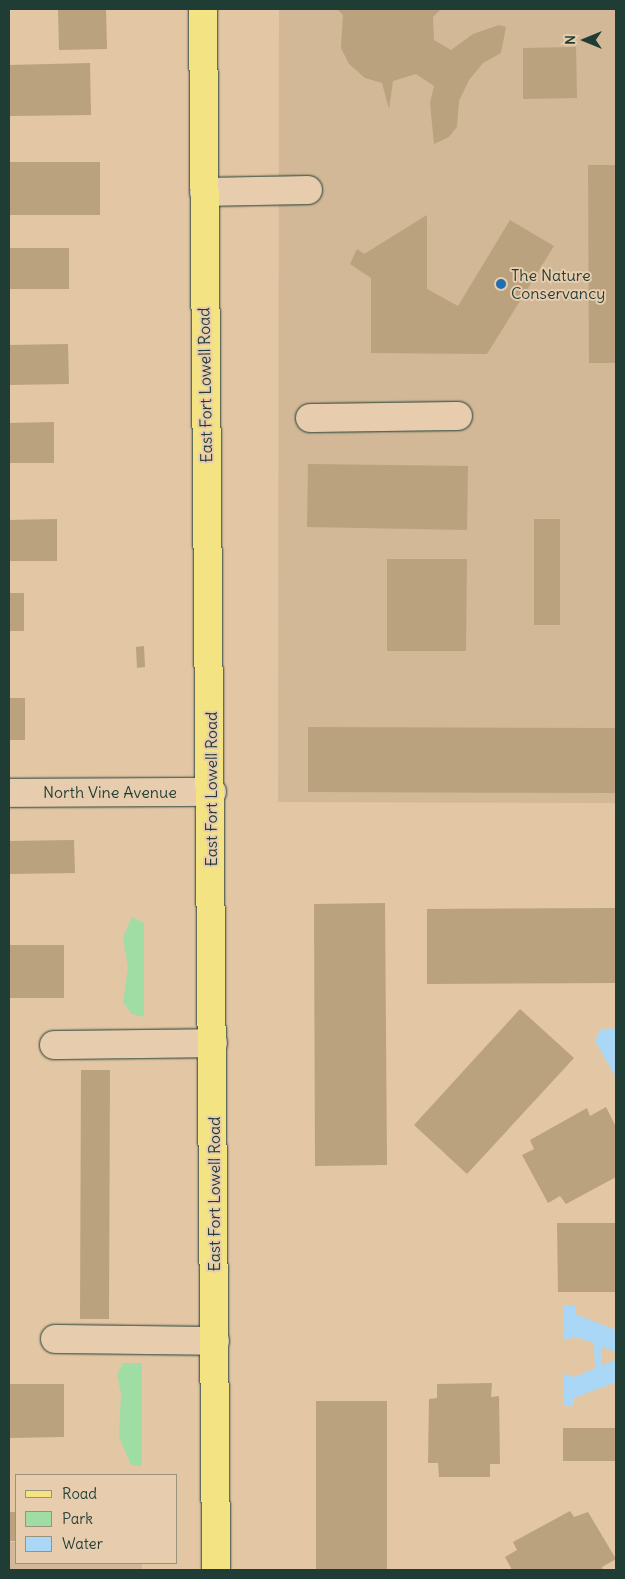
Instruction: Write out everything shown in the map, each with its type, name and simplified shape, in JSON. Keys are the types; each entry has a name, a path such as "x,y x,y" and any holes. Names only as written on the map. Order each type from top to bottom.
{"main road":[{"name":"East Fort Lowell Road","path":"203,9 212,792 216,1570"}],"street":[{"path":"204,192 308,190"},
{"path":"310,418 458,416"},
{"name":"North Vine Avenue","path":"9,792 212,792"},
{"path":"54,1045 213,1043"},
{"path":"56,1339 215,1341"}],"shaded area":[{"path":"279,9 616,9 616,803 278,802"},
{"path":"9,1542 15,1542 15,1564 142,1564 142,1570 9,1570"}],"green space":[{"path":"132,917 144,923 144,1017 132,1014 123,1002 128,968 123,937"},
{"path":"123,1363 142,1363 142,1466 131,1465 119,1437 121,1393 117,1375"}],"water":[{"path":"612,1028 616,1031 615,1076 595,1041 600,1030"},
{"path":"575,1305 575,1314 616,1330 616,1352 602,1347 602,1365 616,1360 616,1382 574,1398 574,1406 563,1406 564,1374 575,1377 595,1368 594,1343 576,1337 564,1340 564,1306"}],"building":[{"path":"58,9 106,9 107,49 59,50"},
{"path":"337,9 441,9 433,17 434,40 451,50 473,34 499,25 506,27 501,53 483,63 469,80 459,101 457,127 449,137 434,144 430,103 434,86 416,74 393,81 389,109 382,83 365,78 349,64 341,48 343,15"},
{"path":"576,47 577,98 523,99 523,48"},
{"path":"90,63 91,115 9,116 9,65"},
{"path":"9,162 100,162 100,215 9,215"},
{"path":"588,165 616,165 616,363 589,363"},
{"name":"The Nature Conservancy","path":"427,215 427,289 458,306 510,220 554,246 487,354 371,353 371,278 350,264 357,249 364,254"},
{"path":"9,248 69,248 69,289 9,289"},
{"path":"68,344 69,384 9,385 9,345"},
{"path":"54,422 54,463 9,463 9,423"},
{"path":"308,464 468,466 467,530 307,527"},
{"path":"57,519 57,561 9,561 9,520"},
{"path":"534,519 560,519 560,625 534,625"},
{"path":"387,559 467,559 466,651 387,651"},
{"path":"9,593 24,593 24,631 9,631"},
{"path":"144,646 145,667 137,668 136,647"},
{"path":"9,698 25,698 25,740 9,740"},
{"path":"308,727 616,728 616,793 308,792"},
{"path":"74,840 75,873 9,874 9,841"},
{"path":"385,903 387,1165 315,1166 314,904"},
{"path":"616,908 616,983 427,984 427,909"},
{"path":"9,945 64,945 64,998 9,998"},
{"path":"520,1009 574,1058 467,1174 414,1125"},
{"path":"81,1070 110,1070 109,1319 80,1319"},
{"path":"606,1107 616,1127 616,1177 566,1204 560,1196 548,1203 522,1155 534,1149 530,1140 587,1108 590,1116"},
{"path":"557,1223 616,1223 616,1292 558,1292"},
{"path":"492,1383 491,1397 499,1396 500,1464 490,1464 490,1477 439,1477 438,1463 428,1463 429,1399 437,1398 437,1384"},
{"path":"9,1384 64,1384 64,1437 9,1438"},
{"path":"316,1401 387,1401 387,1570 316,1570"},
{"path":"563,1428 616,1428 616,1461 563,1461"},
{"path":"570,1511 574,1517 588,1512 616,1559 602,1567 603,1570 512,1570 505,1557 517,1550 513,1542"},
{"path":"9,1512 15,1512 15,1541 9,1541"}],"place":[{"name":"The Nature Conservancy","path":"501,284"}]}
